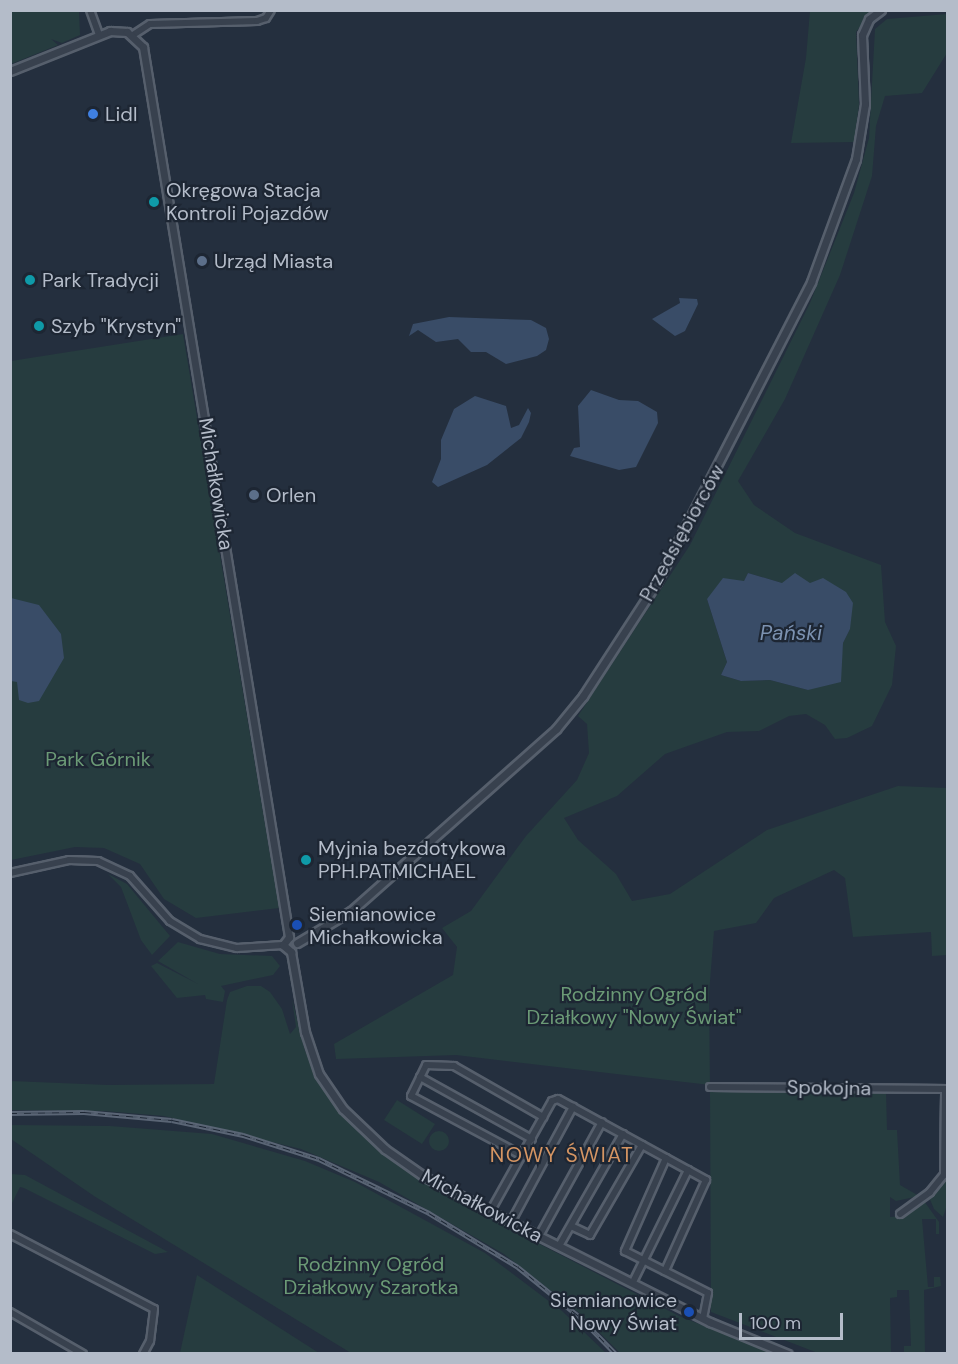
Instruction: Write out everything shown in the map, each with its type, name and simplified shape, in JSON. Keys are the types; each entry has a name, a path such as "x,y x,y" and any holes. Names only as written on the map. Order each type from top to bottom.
{"street":[{"path":"90,10 99,35"},
{"path":"10,71 99,35 119,31 134,35 150,24 257,21 266,18 271,10"},
{"name":"Przedsiębiorców","path":"297,943 351,910 555,729 583,696 657,582 811,282 856,159 865,104 862,35 869,19 881,10"},
{"name":"Michałkowicka","path":"134,35 145,55 289,937"},
{"path":"10,873 69,860 98,861 130,876 170,921 200,939 237,948 283,945 291,951 297,943 289,937 283,945"},
{"name":"Michałkowicka","path":"291,951 310,1052 333,1097 362,1128 400,1161 490,1212 703,1319 788,1353"},
{"path":"522,1156 411,1096 426,1065 454,1066 543,1117"},
{"path":"420,1077 532,1139"},
{"name":"Spokojna","path":"710,1087 946,1089"},
{"path":"900,1214 930,1192 944,1175 946,1089"},
{"path":"490,1212 554,1099 602,1122 706,1180 665,1271"},
{"path":"511,1222 573,1107"},
{"path":"539,1236 602,1122"},
{"path":"559,1246 623,1134"},
{"path":"571,1226 590,1235 642,1145"},
{"path":"666,1158 625,1251 708,1293 703,1319"},
{"path":"633,1282 688,1170"},
{"path":"10,1234 154,1309 150,1341 143,1353"},
{"path":"10,1312 83,1353"}],"green space":[{"path":"11,10 79,11 80,35 62,43 51,39 58,45 11,64"},
{"path":"810,11 871,11 856,32 859,105 854,142 791,143 806,58"},
{"name":"Rodzinny Ogród Działkowy \"Nowy Świat\"","path":"947,14 947,53 922,93 885,96 876,126 872,176 840,275 785,399 738,481 754,505 795,533 881,565 885,622 896,646 892,685 872,726 847,738 835,739 825,725 806,714 789,716 759,731 727,732 665,754 617,796 564,818 578,840 616,874 632,901 670,894 767,830 898,786 947,788 947,955 932,956 931,932 853,937 845,878 834,870 774,898 756,923 714,931 709,994 710,1085 456,1055 336,1059 334,1044 453,975 457,947 442,928 471,911 526,836 577,780 589,753 587,724 578,716 690,545 810,303 854,193 869,138 875,29 887,19","holes":["748,573 782,583 810,583 850,629 843,643 840,669 808,690 770,680 741,681 721,675 727,662 707,599 744,581"]},
{"name":"Park Górnik","path":"183,334 279,908 196,918 164,899 140,864 104,848 75,847 11,860 11,361"},
{"path":"108,874 127,884 170,936 152,955 141,940 121,887"},
{"path":"178,942 220,954 272,956 280,966 273,975 221,986 225,991 223,1002 206,999 205,995 177,998 151,966 157,963 198,984 158,961"},
{"path":"247,986 261,986 270,992 282,1009 290,1034 296,1027 292,999 305,1051 330,1099 360,1134 410,1172 460,1203 679,1316 772,1353 620,1353 582,1315 504,1254 379,1182 301,1149 164,1116 104,1111 11,1110 11,1081 108,1085 214,1084 227,1000 230,992"},
{"path":"710,1091 886,1091 887,1130 897,1130 900,1185 919,1196 896,1201 890,1197 890,1217 904,1216 910,1206 924,1201 939,1222 939,1234 936,1234 936,1219 922,1219 928,1287 934,1287 934,1277 940,1277 941,1286 924,1290 925,1353 904,1353 904,1346 911,1346 909,1290 897,1290 897,1297 890,1298 891,1353 818,1353 711,1312"},
{"path":"397,1100 435,1124 422,1144 384,1120"},
{"name":"Rodzinny Ogród Działkowy Szarotka","path":"11,1125 110,1126 212,1134 305,1161 355,1182 485,1253 562,1311 606,1353 351,1353 94,1196 11,1139"},
{"path":"439,1131 446,1134 449,1141 446,1148 439,1151 432,1148 429,1141 432,1134"},
{"path":"11,1174 25,1175 168,1252 155,1254 24,1188 20,1187 11,1205"},
{"path":"946,1176 947,1205 943,1217 934,1209 929,1197"},
{"path":"197,1275 319,1353 180,1353"}],"water":[{"path":"679,298 697,299 698,304 685,331 675,336 652,319 680,303"},
{"path":"449,317 531,320 546,328 549,339 546,350 537,356 506,364 486,352 471,352 458,339 436,342 418,330 409,336 413,324"},
{"path":"591,390 619,400 638,401 657,412 658,423 636,467 619,470 570,456 574,448 580,447 578,406"},
{"path":"475,396 506,406 511,428 519,425 528,408 531,413 529,422 521,438 487,465 438,487 432,482 441,459 441,440 454,409"},
{"name":"Pański","path":"748,573 782,583 795,573 810,583 823,578 846,592 853,603 850,629 843,643 841,682 808,690 770,680 741,681 721,675 727,662 707,599 723,578 744,581"},
{"path":"11,598 39,605 61,634 64,658 39,701 28,703 19,700 17,682 11,681"}],"railway":[{"path":"10,1113 84,1112 172,1120 243,1135 319,1159 429,1213 518,1267 580,1317 616,1354"}],"place":[{"name":"Lidl","path":"93,114"},
{"name":"Okręgowa Stacja Kontroli Pojazdów","path":"154,202"},
{"name":"Urząd Miasta","path":"202,261"},
{"name":"Park Tradycji","path":"30,280"},
{"name":"Szyb \"Krystyn\"","path":"39,326"},
{"name":"Orlen","path":"254,495"},
{"name":"Myjnia bezdotykowa PPH.PATMICHAEL","path":"306,860"},
{"name":"Siemianowice Michałkowicka","path":"297,925"},
{"name":"Siemianowice Nowy Świat","path":"689,1312"}],"district":[{"name":"NOWY ŚWIAT","path":"562,1155"}]}
